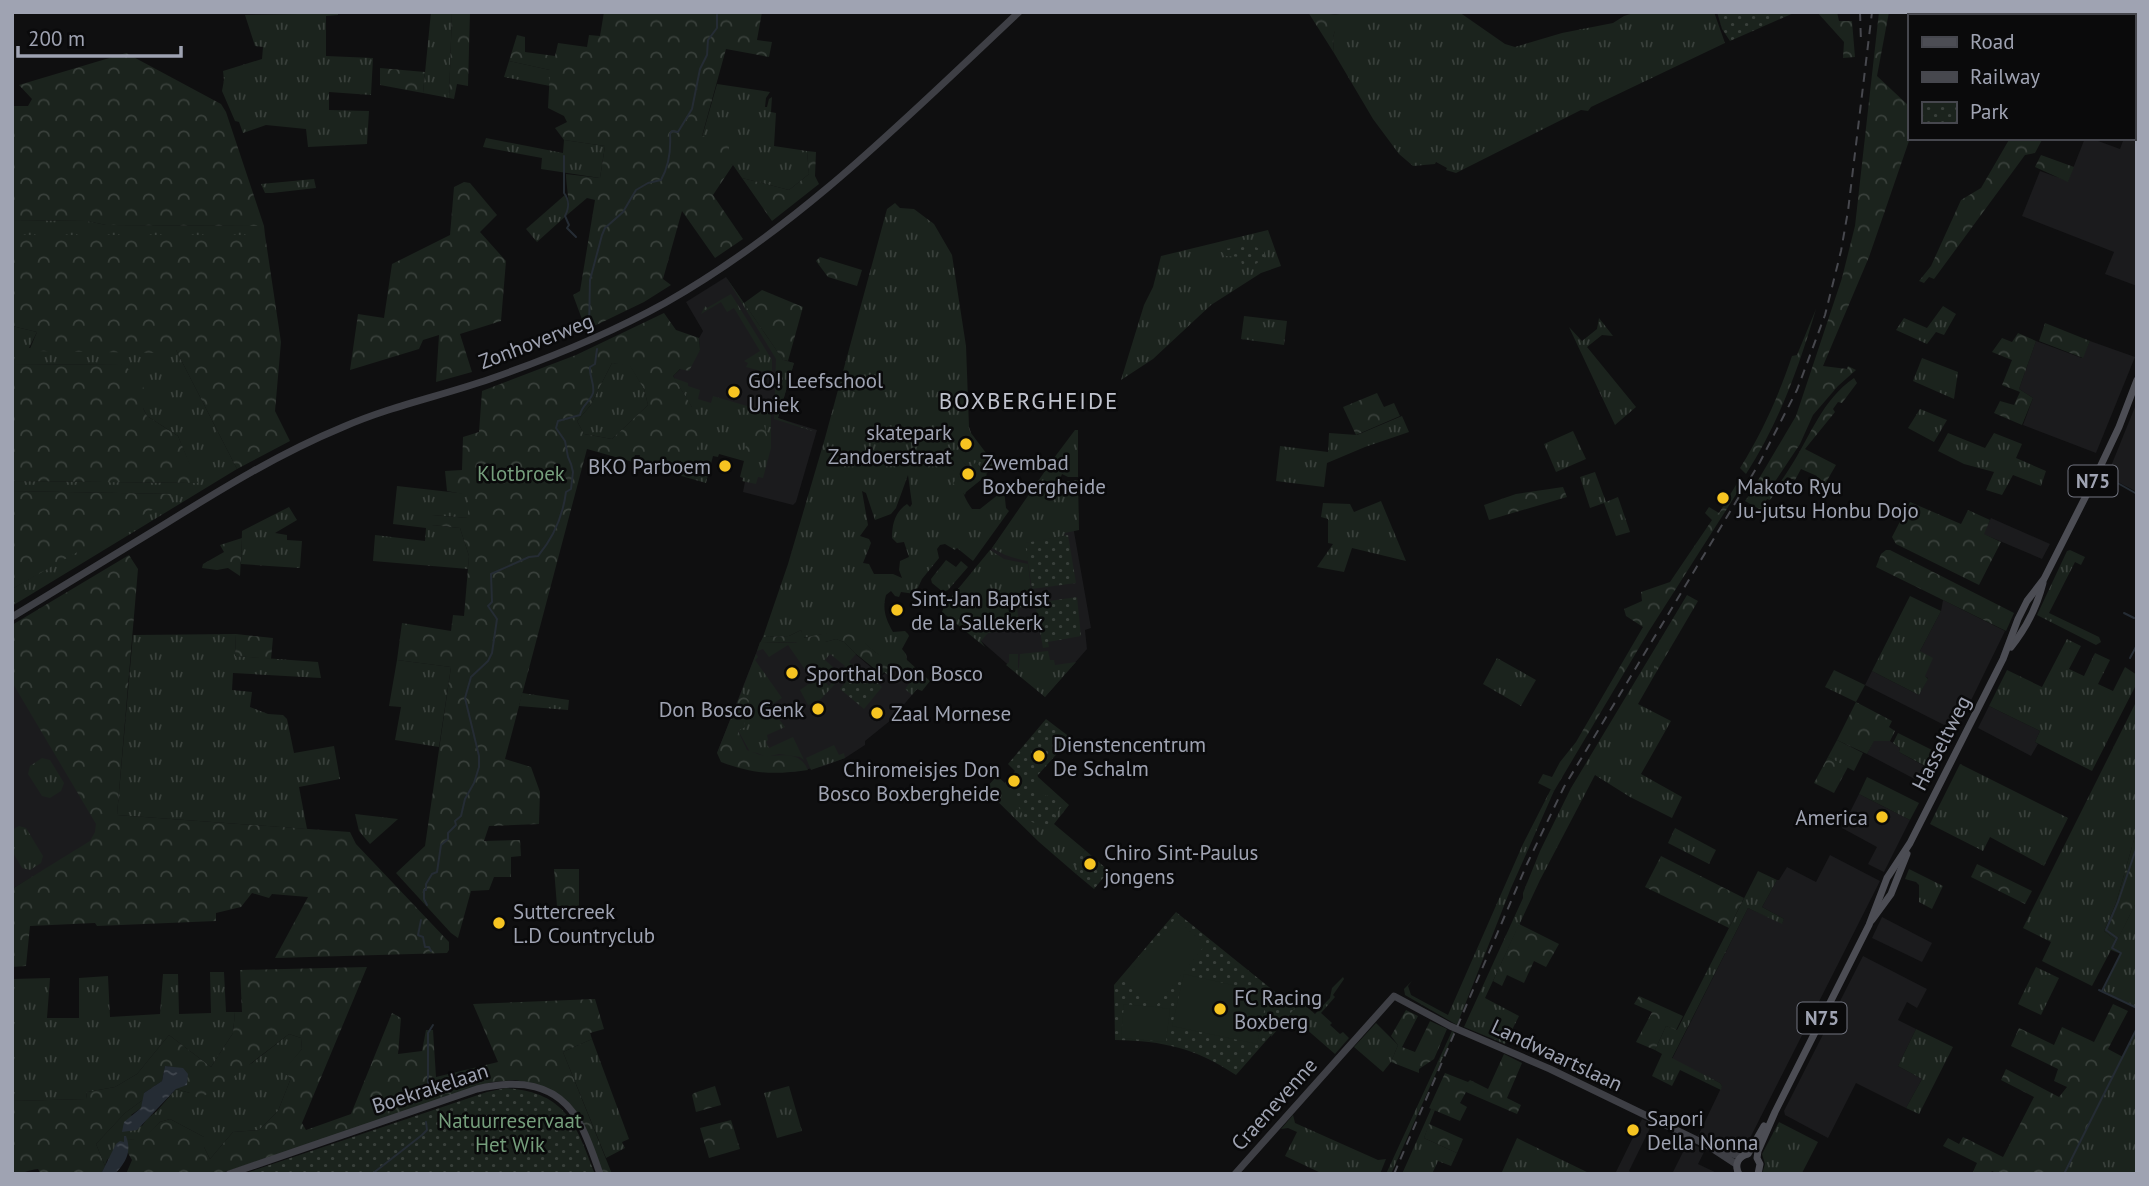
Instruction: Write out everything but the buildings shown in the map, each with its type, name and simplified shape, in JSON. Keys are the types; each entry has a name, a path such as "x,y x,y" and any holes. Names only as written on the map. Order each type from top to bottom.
{"main road":[{"name":"Hasseltweg","path":"1758,1174 1760,1145 1775,1112 1869,925 1887,878 1910,843 2003,659 2022,611 2044,579 2115,437 2137,380"},
{"name":"Hasseltweg","path":"2003,659 2037,606 2044,579"},
{"path":"2022,611 2029,609 2031,616"},
{"name":"Hasseltweg","path":"1869,925 1897,882 1910,843"},
{"path":"1887,878 1893,877 1897,882"},
{"path":"1881,890 1885,895 1891,894"},
{"name":"Hasseltweg","path":"1736,1164 1775,1112"},
{"path":"1745,1155 1757,1158"},
{"path":"1736,1164 1739,1174"}],"street":[{"name":"Zonhoverweg","path":"12,617 217,492 297,448 374,415 488,380 574,348 654,309 698,283 749,250 813,201 1019,12"},
{"name":"Landwaartslaan","path":"1394,996 1451,1026 1550,1069 1707,1145 1736,1164"},
{"name":"Craenevenne","path":"1235,1174 1394,996"},
{"name":"Boekrakelaan","path":"229,1174 477,1089 517,1083 548,1092 570,1110 579,1121 600,1174"},
{"name":"Landwaartslaan","path":"1707,1145 1745,1155"}],"shaded area":[{"path":"2137,87 2137,286 2105,274 2114,252 2022,216 2040,171 2068,181 2084,140 2095,140 2120,149 2123,140 2135,140"},
{"name":"GO! Leefschool Uniek","path":"726,277 783,360 794,363 778,418 817,430 793,505 743,492 754,434 692,407 673,376 700,350 699,338 703,331 686,302"},
{"path":"2036,341 2082,358 2090,341 2135,357 2096,453 2023,425 2033,398 2019,389"},
{"path":"2137,402 2137,492 2107,476"},
{"path":"1991,518 2050,544 2042,559 1983,534"},
{"path":"1073,526 1091,628 1085,630 1087,649 1045,697 981,641 989,552 1000,537"},
{"path":"1943,600 2005,631 1956,731 1865,685 1872,671 1919,695 1928,678 1924,676 1920,651 1941,611"},
{"name":"Don Bosco Genk","path":"797,642 852,651 883,675 895,667 909,678 917,689 891,720 865,741 865,745 845,758 824,766 793,772 717,753 760,643"},
{"path":"12,668 108,832 12,889"},
{"path":"1989,706 2040,731 2035,742 2038,744 2031,756 1978,728"},
{"path":"1874,740 1890,741 1900,748 1899,752 1928,768 1930,765 1937,768 1928,786 1867,754"},
{"path":"1859,794 1910,820 1884,872 1868,864 1877,847 1842,828"},
{"path":"1830,855 1880,881 1747,1144 1735,1148 1698,1136 1722,1086 1672,1059 1748,908 1782,923 1784,919 1762,907 1777,880 1787,867 1816,882"},
{"path":"1882,917 1932,943 1922,962 1872,938"},
{"path":"1863,956 1927,989 1917,1008 1907,1002 1898,1020 1916,1029 1898,1066 1922,1079 1906,1108 1856,1083 1828,1138 1785,1115 1784,1111"},
{"path":"1642,1119 1652,1124 1629,1171 1633,1174 1615,1174"},
{"path":"1688,1142 1705,1150 1698,1164 1719,1174 1672,1174"}],"green space":[{"path":"338,12 338,15 326,16 326,56 373,58 371,95 329,92 329,110 369,111 367,144 308,147 306,129 266,125 243,133 239,122 235,121 222,91 223,71 262,59 263,47 255,46 245,15"},
{"path":"431,12 452,12 449,98 423,93"},
{"path":"452,12 470,12 468,86 457,84 454,99 449,98"},
{"path":"604,12 762,12 757,40 772,42 769,57 726,49 702,136 729,140 728,163 733,165 713,195 743,239 715,258 682,211 663,279 671,285 644,302 586,330 573,295 580,291 595,200 587,198 567,215 566,174 600,178 605,146 564,140 555,128 567,122 564,116 548,108 550,70 509,61 517,35 525,37 525,52 555,56 558,43 587,47 589,35 600,36"},
{"path":"1308,12 1340,15 1345,22 1343,30 1335,31 1334,53"},
{"path":"1322,12 1459,12 1505,44 1515,47 1562,33 1613,23 1637,12 1714,12 1725,43 1591,107 1588,111 1581,110 1456,173 1446,170 1447,168 1436,162 1413,166 1399,154 1373,119 1334,53 1333,37 1340,15"},
{"path":"1717,12 1796,12 1730,41 1722,29"},
{"path":"1817,12 1837,12 1839,21 1852,21 1855,57 1843,58 1844,42"},
{"path":"1879,12 1889,12 1877,76 1908,105 1909,140 1869,257 1823,366 1847,369 1848,366 1856,370 1813,415 1800,444 1776,480 1760,485 1757,482 1796,416 1842,278 1855,226"},
{"path":"126,53 221,104 264,226 106,225 87,221 12,220 12,106 28,106 32,99 19,85"},
{"path":"509,61 550,70 550,86 504,77"},
{"path":"380,68 425,72 423,93 380,85"},
{"path":"717,84 770,92 765,107 772,97 771,112 776,113 774,146 807,151 809,174 789,190 742,178 733,165 728,164 702,137"},
{"path":"486,138 563,153 564,140 605,146 600,178 541,169 542,158 483,147"},
{"path":"2009,140 2042,140 2035,153 2025,155 1934,279 1929,277 1924,283 1919,281 1931,266 1961,200 1981,188"},
{"path":"807,151 816,152 815,176 819,184 772,221 742,178 789,190 809,174"},
{"path":"2041,155 2074,167 2068,182 2035,167"},
{"path":"314,179 316,188 272,193 265,193 261,184"},
{"path":"464,182 470,183 497,215 480,232 506,261 501,321 460,334 472,372 436,382 439,335 423,340 419,349 350,370 358,314 384,318 392,264 450,235 454,187"},
{"path":"566,194 570,207 567,215 537,242 526,229"},
{"path":"895,203 900,208 914,209 934,224 952,255 966,346 969,427 995,465 986,474 977,463 969,469 959,457 961,485 972,509 980,509 1004,490 1006,508 1009,511 973,561 957,548 955,550 945,544 940,545 937,549 939,558 922,579 915,594 901,592 899,597 891,591 886,595 884,605 888,623 893,632 905,631 909,636 902,649 907,660 930,681 922,691 917,689 912,695 905,689 911,681 895,667 888,675 884,672 877,681 869,675 874,670 880,673 883,657 863,642 846,634 832,633 803,638 801,630 789,636 763,637 788,564 825,438 887,209","holes":["908,475 912,504 910,507 907,504 900,511 893,528 892,538 897,543 904,542 909,557 900,561 902,578 893,574 874,574 869,564 863,563 871,543 869,539 860,536 868,525 862,491 866,493 875,520 891,514 896,508"]},
{"path":"12,220 87,221 106,225 264,226 265,235 12,235"},
{"path":"1268,230 1281,266 1261,273 1211,305 1153,359 1121,380 1161,256"},
{"path":"12,235 265,235 281,342 275,411 290,441 237,469 176,350 166,353 29,351 37,332 12,326"},
{"path":"1254,246 1264,252 1264,258 1253,266 1243,268 1240,257 1226,256 1221,251 1223,249"},
{"path":"820,257 862,270 857,286 828,277 816,261"},
{"path":"726,277 783,360 794,363 778,418 816,432 774,419 776,359"},
{"path":"762,290 803,307 788,361 783,360 744,303"},
{"path":"731,294 772,360 772,374 746,367 748,363 744,361 760,351 734,308 727,312 721,302 701,314 705,306 707,308"},
{"path":"1943,306 1956,314 1944,335 1936,332 1927,344 1896,330 1904,318 1927,328"},
{"path":"1816,309 1787,394 1746,474 1740,468 1763,427 1792,356 1797,355"},
{"name":"Klotbroek","path":"664,313 676,330 699,338 700,350 689,371 680,369 673,376 692,407 702,434 694,457 665,462 678,475 638,464 640,455 635,455 633,462 587,449 505,759 531,767 540,792 539,824 489,826 484,841 520,840 521,856 511,857 511,877 494,877 489,890 471,891 458,938 396,873 425,846 451,667 397,660 402,623 451,631 453,615 464,616 469,556 460,528 432,525 432,515 468,518 468,495 447,491 445,471 462,470 463,437 479,432 482,391 576,355","holes":["612,363 630,366 644,389 648,405 612,439 584,434 577,421 590,406"]},
{"path":"1244,316 1287,321 1284,345 1241,339"},
{"path":"1599,318 1613,336 1602,335 1587,347 1636,407 1615,425 1569,327 1582,341 1597,329"},
{"path":"2045,323 2090,341 2083,358 2039,341"},
{"path":"12,326 37,332 29,348 176,350 237,469 12,606 12,589 173,494 12,491 12,481 197,483 178,436 147,416 121,364 12,365"},
{"path":"2018,333 2036,341 2019,389 2033,398 2022,425 1994,413 2000,401 2014,405 2020,392 2002,385 2012,360 1992,352 2002,338 2012,342"},
{"path":"1922,358 1958,372 1954,399 1913,381"},
{"path":"612,363 630,365 644,389 648,405 612,439 584,434 577,421 590,406"},
{"path":"121,364 136,376 145,390 148,404 143,408 147,416 178,436 198,483 12,481 12,365"},
{"path":"674,378 700,390 698,399 711,403 713,396 771,413 771,448 763,478 758,477 756,484 742,481 743,478 740,477 744,461 719,454 718,457 713,456 706,483 678,475 665,461 683,461 692,407"},
{"path":"1854,378 1857,383 1842,403 1838,402 1833,409 1835,412 1805,449 1836,465 1821,491 1812,487 1817,476 1801,469 1795,480 1787,477 1761,510 1745,501 1754,488 1770,489 1779,483 1825,407"},
{"path":"1377,393 1384,407 1394,403 1400,416 1356,435 1343,407"},
{"path":"1920,409 1947,420 1934,442 1908,428"},
{"path":"1402,416 1409,432 1327,463 1324,487 1276,481 1280,446 1328,452 1329,433 1357,435"},
{"path":"764,425 769,442 756,459 750,458 744,451 753,426"},
{"path":"1075,430 1078,430 1078,477 1062,474 1060,479 1061,482 1078,480 1079,530 1065,533 1064,536 1026,543 1028,561 992,548 1054,458"},
{"path":"1573,431 1586,459 1556,472 1544,444"},
{"path":"1948,433 1985,448 1994,433 2022,444 2016,458 2046,471 2041,486 2013,475 2002,495 1986,490 1994,472 1964,464 1938,451"},
{"name":"Zwembad Boxbergheide","path":"959,456 969,469 976,462 987,475 965,495 953,483 959,477 949,465"},
{"path":"1595,472 1606,502 1618,497 1630,532 1616,536 1604,503 1590,508 1580,477"},
{"path":"1739,480 1744,482 1649,631 1554,791 1538,783 1543,774 1552,777 1576,742 1643,627 1626,616 1624,609 1642,601 1641,592 1670,582 1712,520 1705,513 1709,507 1719,513"},
{"path":"397,486 468,494 468,518 432,515 432,525 460,528 469,556 468,569 373,561 375,535 425,541 426,528 393,524"},
{"path":"1563,487 1567,497 1489,520 1484,505 1516,494"},
{"path":"12,491 174,494 168,501 12,589"},
{"path":"1381,501 1406,561 1352,548 1344,572 1317,567 1333,544 1328,543 1328,519 1321,517 1323,503 1350,504 1354,512"},
{"path":"1910,502 1961,524 1968,510 1990,520 1984,534 2001,542 1979,585 1896,544 1892,537"},
{"path":"289,507 297,520 275,533 287,535 287,540 302,541 300,568 241,564 242,531"},
{"path":"1068,535 1076,583 1032,589 1025,543"},
{"path":"242,538 240,576 228,568 202,568 203,564 224,552 220,545"},
{"path":"990,550 1004,559 1028,564 1033,606 1017,608 1019,622 1009,630 988,633 981,641 985,647 942,612"},
{"path":"1886,550 2014,613 2006,631 1876,567 1881,554"},
{"path":"2067,551 2085,557 2081,565 2075,562 2049,613 2099,637 2101,642 2096,645 2037,615"},
{"path":"129,555 138,569 117,815 350,832 356,844 449,942 447,953 275,958 308,897 272,894 269,898 252,893 241,907 216,913 216,921 30,926 26,966 12,967 12,889 90,841 96,824 12,682 12,625"},
{"path":"946,560 956,567 961,561 968,567 948,590 943,592 931,579"},
{"path":"1687,595 1698,601 1654,676 1654,650"},
{"path":"1910,596 1941,611 1920,651 1933,658 1925,676 1928,679 1919,695 1872,671"},
{"path":"1077,597 1081,636 1048,642 1049,647 1043,648 1035,603"},
{"path":"801,630 804,638 833,633 853,635 878,654 894,659 895,664 880,673 844,642 836,639 825,642 814,654 796,642 760,643 763,637 789,636"},
{"path":"236,634 235,656 318,662 321,678 233,673 232,690 252,692 250,707 268,714 283,715 287,719 294,753 334,746 340,779 299,787 307,829 117,815 133,635"},
{"path":"236,634 273,638 271,659 235,656"},
{"path":"836,639 844,642 856,654 849,662 852,665 847,670 853,674 849,678 842,671 845,666 830,654 825,660 833,667 823,680 829,686 833,682 835,684 821,699 808,705 800,690 813,681 788,645 769,657 763,649 757,651 760,642 825,642"},
{"path":"2067,639 2081,646 2069,669 2084,676 2095,653 2110,660 2098,684 2113,691 2125,667 2137,675 2137,683 2092,771 2035,742 2040,731 1989,706 2007,670 2042,687"},
{"path":"1654,650 1654,676 1638,704 1671,721 1641,774 1682,797 1672,818 1630,797 1595,775 1540,880 1485,998 1519,1016 1505,1044 1464,1027 1523,898 1540,851 1571,788"},
{"path":"1048,651 1050,660 1054,660 1055,665 1076,662 1045,697 1006,665 1009,662 1009,654 1018,654 1018,669 1020,654"},
{"path":"756,654 758,657 755,660 782,698 769,706 785,727 767,735 766,742 769,748 793,737 804,760 779,754 766,757 750,752 738,730 745,727 743,714 749,701 741,693"},
{"path":"1497,658 1536,680 1521,706 1483,684"},
{"path":"397,660 451,667 439,747 395,740 401,707 389,706"},
{"path":"859,667 882,687 864,709 840,689"},
{"path":"1834,670 1865,685 1856,702 1825,687"},
{"path":"522,693 569,700 568,710 519,706"},
{"path":"741,693 749,701 743,714 745,727 738,731 747,750 764,756 797,757 808,770 764,772 721,762 717,753"},
{"path":"2137,700 2137,829 2116,903 2104,931 2115,940 2114,946 2137,901 2137,1007 2103,991 2121,954 2111,950 2092,986 2042,961 2051,942 2023,928"},
{"path":"1856,702 1892,721 1889,727 1895,731 1890,741 1874,741 1867,754 1837,740"},
{"path":"1046,719 1071,738 1037,776 1037,782 1020,801 1004,784 1015,771 1008,764"},
{"path":"1898,733 1944,756 1937,768 1931,765 1929,768 1899,752 1900,748 1893,743"},
{"path":"1837,740 1863,753 1854,771 1828,757"},
{"path":"834,745 839,755 844,753 845,758 811,770 806,758"},
{"path":"1828,757 1848,767 1834,793 1814,783"},
{"path":"42,758 50,760 64,783 61,791 50,798 42,796 28,774 30,766"},
{"path":"1960,764 2068,818 2044,866 1990,837 1983,851 1930,824"},
{"path":"1036,771 1038,777 1069,805 1054,824 1085,850 1074,864 1080,869 1076,874 985,789 997,776 1005,784"},
{"path":"1867,777 1919,803 1910,820 1859,794"},
{"path":"1035,787 1046,796 1056,798 1063,805 1046,827 1026,820 1018,806"},
{"path":"1551,789 1554,791 1511,888 1457,1025 1405,995 1404,989 1412,981 1408,986 1411,995 1448,1015 1523,844"},
{"path":"355,814 398,819 370,844 359,831"},
{"path":"19,826 26,828 43,856 41,863 30,870 22,868 12,851 12,830"},
{"path":"1675,828 1716,850 1709,864 1668,843"},
{"path":"2137,829 2137,901 2115,940 2104,931 2116,903"},
{"path":"1085,850 1109,871 1094,889 1076,874 1079,869 1073,864"},
{"path":"1661,856 1744,898 1729,928 1645,887"},
{"path":"1977,864 2032,891 2025,904 1971,877"},
{"path":"554,869 579,869 579,906 557,906"},
{"path":"1909,869 1943,886 1932,909 1919,902 1919,885 1905,879"},
{"path":"1758,871 1777,880 1762,907 1784,919 1782,924 1748,908 1672,1058 1720,1083 1721,1090 1680,1070 1672,1086 1652,1076 1662,1054 1655,1050 1666,1026 1677,1030"},
{"path":"1176,912 1295,1008 1236,1075 1193,1052 1164,1044 1115,1040 1114,985"},
{"path":"1175,919 1206,944 1155,1007 1170,1009 1166,1042 1121,1038 1124,1004 1154,1007 1123,980"},
{"path":"1519,924 1559,944 1546,967 1534,961 1524,983 1507,975 1502,986 1493,981"},
{"path":"367,967 302,1123 306,1130 351,1114 392,1013 401,1018 398,1054 422,1051 426,1030 433,1030 436,1077 498,1062 473,1004 595,999 604,1029 590,1033 592,1039 563,1052 612,1174 603,1174 570,1106 530,1083 515,1080 492,1082 219,1174 126,1174 132,1160 128,1153 127,1140 143,1138 160,1122 170,1119 204,1137 204,1147 210,1159 233,1132 259,1130 278,1111 291,1078 282,1072 302,1049 301,1038 289,1034 228,1081 199,1099 176,1089 183,1069 165,1066 162,1081 144,1093 144,1099 125,1113 96,1144 105,1166 101,1174 41,1174 38,1169 12,1174 12,1101 86,1099 87,1092 115,1087 137,1074 169,1035 211,1067 233,1033 235,1012 242,1012 240,970"},
{"path":"2036,967 2059,978 2041,1015 2018,1004"},
{"path":"210,972 224,972 226,1012 235,1012 233,1033 211,1067 169,1035 137,1074 115,1087 87,1092 86,1099 12,1101 12,979 50,978 47,1018 79,1018 79,978 108,976 110,1017 160,1014 163,974 178,974 179,1014 211,1013"},
{"name":"FC Racing Boxberg","path":"1184,974 1268,993 1257,1044 1172,1026"},
{"path":"1343,977 1333,995 1335,997 1321,1013 1340,1034 1343,1032 1349,1038 1335,1054 1290,1015 1271,1037 1280,996 1295,1008 1301,1002 1315,1014 1330,998 1332,988"},
{"path":"1639,996 1683,1016 1676,1030 1666,1026 1655,1050 1636,1042 1652,1012 1634,1004"},
{"path":"2113,1004 2128,1011 2108,1049 2123,1057 2063,1174 1998,1174 1992,1171 1990,1174 1972,1174 1977,1163 1943,1146 1948,1138 1959,1144 1963,1137 2003,1157 2034,1097 2001,1080 2006,1069 2059,1097 2067,1087 2054,1081 2058,1069 2011,1046 2019,1028 2054,1045 2062,1027 2094,1042"},
{"path":"1406,1010 1418,1016 1402,1047 1415,1052 1430,1021 1447,1029 1434,1059 1419,1069 1419,1073 1391,1062 1398,1045 1391,1036"},
{"path":"1376,1023 1398,1045 1391,1062 1383,1072 1354,1047"},
{"path":"1916,1029 1953,1047 1919,1114 1906,1108 1922,1079 1898,1066"},
{"path":"2137,1029 2137,1174 2063,1174"},
{"path":"1452,1031 1453,1035 1391,1174 1386,1174"},
{"path":"289,1034 301,1038 302,1049 283,1072 291,1078 278,1111 259,1130 233,1132 210,1159 204,1147 204,1137 170,1119 160,1122 143,1139 127,1140 124,1136 124,1143 107,1160 105,1166 96,1144 125,1113 144,1099 141,1108 131,1115 142,1126 176,1089 190,1093 252,1063"},
{"path":"592,1039 629,1139 622,1142 625,1148 606,1158 563,1052"},
{"path":"1504,1054 1522,1063 1507,1098 1521,1105 1517,1114 1466,1092 1460,1103 1467,1107 1460,1121 1429,1108 1445,1073 1468,1082 1470,1080 1488,1089"},
{"path":"715,1086 721,1105 696,1112 692,1095"},
{"path":"789,1086 802,1131 777,1138 764,1093"},
{"name":"Natuurreservaat Het Wik","path":"506,1088 543,1096 556,1104 566,1114 582,1140 595,1174 243,1174 487,1092"},
{"path":"1431,1109 1435,1110 1424,1138 1457,1153 1451,1166 1438,1161 1432,1174 1402,1174"},
{"path":"1293,1115 1295,1123 1378,1160 1386,1159 1380,1174 1323,1174 1285,1156 1297,1132 1288,1128 1281,1129"},
{"path":"731,1120 740,1149 709,1158 700,1128"},
{"path":"1779,1122 1818,1142 1803,1174 1762,1174 1765,1164 1762,1154"},
{"path":"1429,1124 1463,1139 1457,1153 1424,1138"},
{"path":"1517,1138 1591,1174 1502,1172"}],"water":[{"path":"165,1066 183,1068 188,1074 187,1085 176,1089 137,1130 122,1132 124,1122 141,1108 144,1093 162,1081"},
{"path":"124,1136 128,1147 125,1161 115,1174 101,1174 116,1144 124,1142"}],"waterway":[{"path":"589,327 590,280 602,235 605,228 623,212 636,190 661,180 669,157 670,134 672,131 678,132 692,109 700,69 707,55 708,40 717,28 717,15"},
{"path":"564,156 564,193 568,204 565,216 569,225 567,228 576,237"},
{"path":"427,905 424,899 426,884 432,874 437,872 441,845 448,839 448,833 461,816 465,799 479,767 479,756 465,698 471,677 488,661 492,653 497,619 488,606 492,602 491,574 529,557 538,556 556,526 566,492 571,489 573,472 565,441 556,428 558,421 580,415 592,396 590,367 595,364 597,349"},
{"path":"2107,477 2137,494"},
{"path":"2124,613 2134,618"},
{"path":"2130,658 2137,645"},
{"path":"2102,991 2121,953 2112,948 2117,938 2106,930 2137,846"},
{"path":"421,920 418,935 423,937 425,947 429,947 431,951"},
{"path":"2099,990 2137,1008"},
{"path":"426,1098 428,1033 433,1025"},
{"path":"2064,1174 2137,1028"},
{"path":"372,1174 422,1135 427,1130 426,1122"}],"railway":[{"path":"1860,12 1861,42"},
{"path":"1394,1174 1527,864 1564,787 1760,462 1797,390 1825,315 1841,251 1872,12"}],"place":[{"name":"GO! Leefschool Uniek","path":"734,392"},
{"name":"skatepark Zandoerstraat","path":"966,444"},
{"name":"BKO Parboem","path":"725,466"},
{"name":"Zwembad Boxbergheide","path":"968,474"},
{"name":"Makoto Ryu Ju-jutsu Honbu Dojo","path":"1723,498"},
{"name":"Sint-Jan Baptist de la Sallekerk","path":"897,610"},
{"name":"Sporthal Don Bosco","path":"792,673"},
{"name":"Don Bosco Genk","path":"818,709"},
{"name":"Zaal Mornese","path":"877,713"},
{"name":"Dienstencentrum De Schalm","path":"1039,756"},
{"name":"Chiromeisjes Don Bosco Boxbergheide","path":"1014,781"},
{"name":"America","path":"1882,817"},
{"name":"Chiro Sint-Paulus jongens","path":"1090,864"},
{"name":"Suttercreek L.D Countryclub","path":"499,923"},
{"name":"FC Racing Boxberg","path":"1220,1009"},
{"name":"Sapori Della Nonna","path":"1633,1130"}],"district":[{"name":"BOXBERGHEIDE","path":"1029,400"}]}
